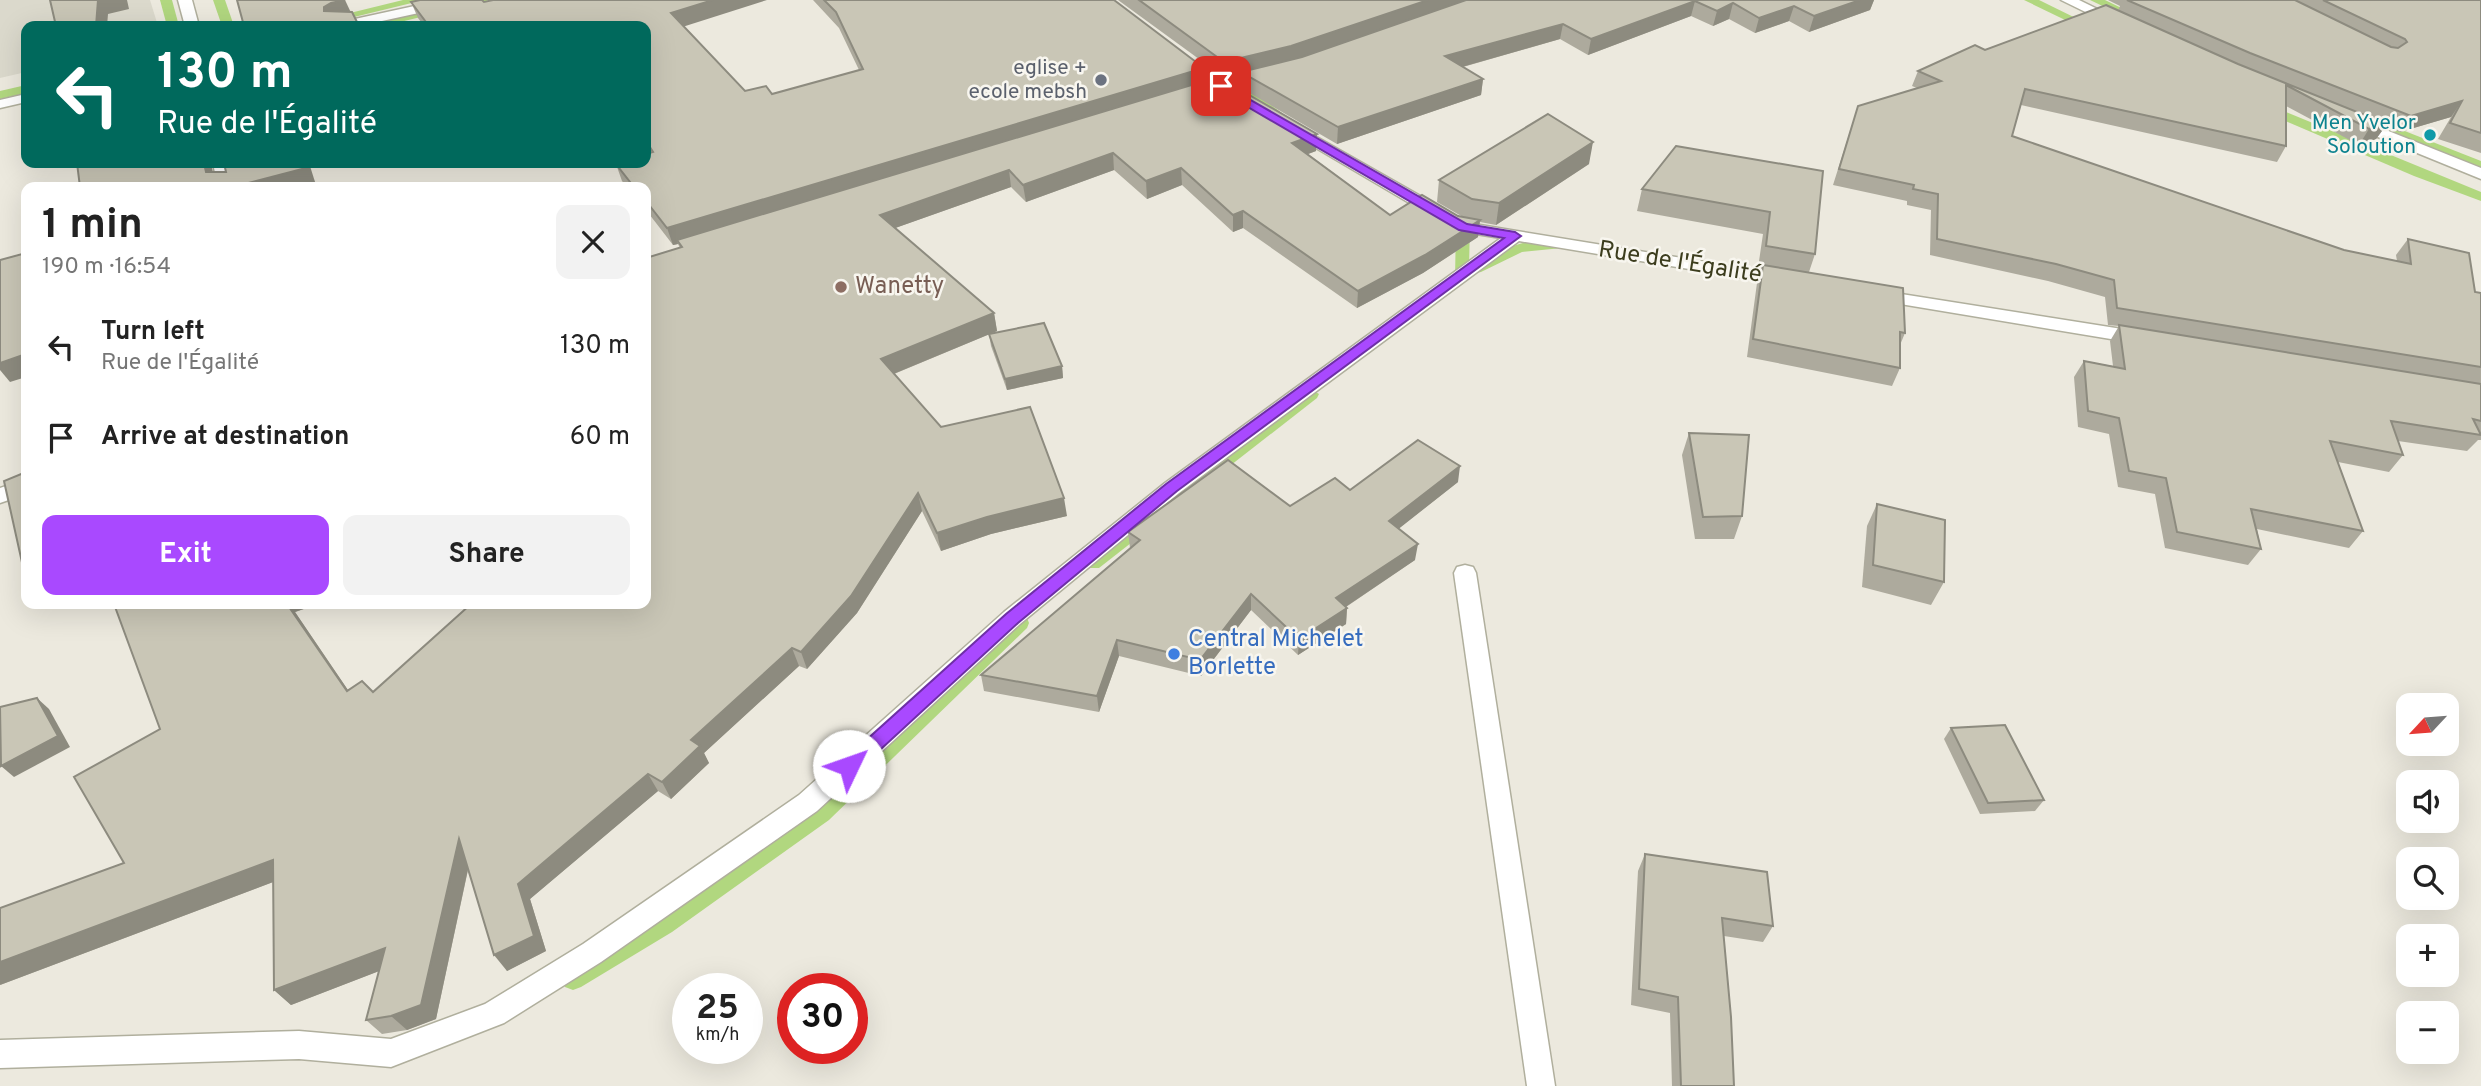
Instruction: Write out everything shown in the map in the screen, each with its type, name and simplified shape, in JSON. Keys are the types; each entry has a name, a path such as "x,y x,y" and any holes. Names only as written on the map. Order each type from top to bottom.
{"street":[{"path":"185,0 191,21"},
{"path":"364,21 460,0"},
{"path":"2068,0 2128,26"},
{"path":"1200,71 1244,100"},
{"path":"1195,94 1283,71"},
{"path":"0,104 21,99"},
{"path":"2339,116 2481,174"},
{"name":"Rue de l'Égalité","path":"1278,120 1464,227 1805,283"},
{"path":"0,1054 299,1045 391,1053 494,1014 592,953 808,803 1012,618 1172,488 1515,236"},
{"path":"1860,292 2164,342"},
{"path":"0,496 21,487"},
{"path":"1465,573 1541,1086"}],"shaded area":[{"path":"0,0 150,0 156,21 21,21 21,73 0,78"}],"building":[{"path":"50,0 98,0 96,21 55,21"},
{"path":"237,0 345,0 331,3 324,7 324,11 352,12 356,21 243,21"},
{"path":"713,0 671,13 745,91 766,86 772,94 863,69 836,12 824,0 1114,0 1204,68 667,228 651,207 651,182 630,182 619,168 651,168 651,21 425,21 411,2"},
{"path":"1139,0 1428,0 1291,46 1224,62"},
{"path":"1466,0 1860,0 1814,16 1794,6 1759,18 1733,3 1717,11 1695,1 1591,39 1563,24 1445,56 1483,79 1338,127 1241,72 1302,57"},
{"path":"2127,0 2295,0 2398,48 2407,42 2405,39 2323,0 2481,0 2481,133 2450,123 2462,101 2411,116 2250,53"},
{"path":"2106,5 2238,64 2387,124 2369,129 2286,85 2286,146 2025,89 2012,136 2344,250 2411,264 2408,239 2469,253 2475,292 2481,293 2481,367 2117,308 2114,280 2056,264 1937,239 1938,194 1913,189 1914,185 1839,169 1858,106 1941,81 1918,71 1975,45 1985,50"},
{"path":"1218,77 1317,134 1292,143 1390,215 1422,195 1458,216 1480,220 1425,255 1358,291 1243,211 1233,215 1181,168 1146,181 1113,153 1023,185 1009,170 880,215 994,313 881,359 941,427 1030,407 1064,498 987,517 937,533 918,493 851,596 801,652 792,648 691,740 700,746 662,782 648,774 518,884 534,936 494,955 459,839 421,1005 391,1016 366,1020 385,948 274,990 273,860 0,962 0,908 124,863 74,777 160,729 116,609 290,609 347,691 362,681 373,692 465,609 651,609 651,256 682,247 677,240"},
{"path":"1548,114 1593,142 1499,203 1472,199 1439,180"},
{"path":"1676,146 1823,171 1815,254 1766,246 1770,212 1642,189"},
{"path":"78,168 205,168 206,172 226,172 225,168 306,168 252,182 79,182"},
{"path":"21,254 21,356 0,363 0,260"},
{"path":"1763,265 1903,288 1905,333 1900,332 1900,368 1753,339"},
{"path":"1044,323 1062,366 1005,379 989,334"},
{"path":"2119,325 2481,384 2481,421 2473,419 2481,435 2391,421 2403,455 2330,441 2363,531 2251,509 2261,549 2177,532 2166,478 2129,471 2119,418 2088,411 2084,361 2125,369"},
{"path":"1689,433 1749,435 1742,516 1703,517"},
{"path":"1418,440 1460,466 1389,521 1418,544 1336,598 1347,608 1299,639 1251,594 1200,660 1117,640 1097,696 981,675 1140,540 1128,532 1228,460 1290,506 1335,478 1350,490"},
{"path":"21,474 21,558 4,481"},
{"path":"1877,504 1945,520 1944,582 1873,565"},
{"path":"37,698 58,736 1,766 0,707"},
{"path":"2005,725 2044,800 1988,803 1951,728"},
{"path":"1645,854 1767,872 1773,926 1722,918 1734,1086 1681,1086 1678,997 1639,989"}],"waterway":[{"path":"166,0 172,21"},
{"path":"219,0 226,21"},
{"path":"325,21 418,0"},
{"path":"392,21 484,0"},
{"path":"2030,0 2092,29"},
{"path":"2096,0 2140,20"},
{"path":"1207,64 1276,113"},
{"path":"0,95 21,90"},
{"path":"2264,107 2481,197"},
{"path":"2364,119 2481,166"},
{"path":"1462,279 1463,223"},
{"path":"1476,269 1517,249 1539,244 1562,244"},
{"path":"1184,493 1311,394"},
{"path":"1093,563 1148,521"},
{"path":"573,979 664,925 822,814 1020,623"}],"place":[{"name":"eglise + ecole mebsh","path":"1101,80"},
{"name":"Men Yvelor Soloution","path":"2430,135"},
{"name":"Wanetty","path":"841,287"},
{"name":"Central Michelet Borlette","path":"1174,654"}],"route":[{"path":"849,766 1012,618 1172,488 1515,236 1464,227 1221,86"}]}
